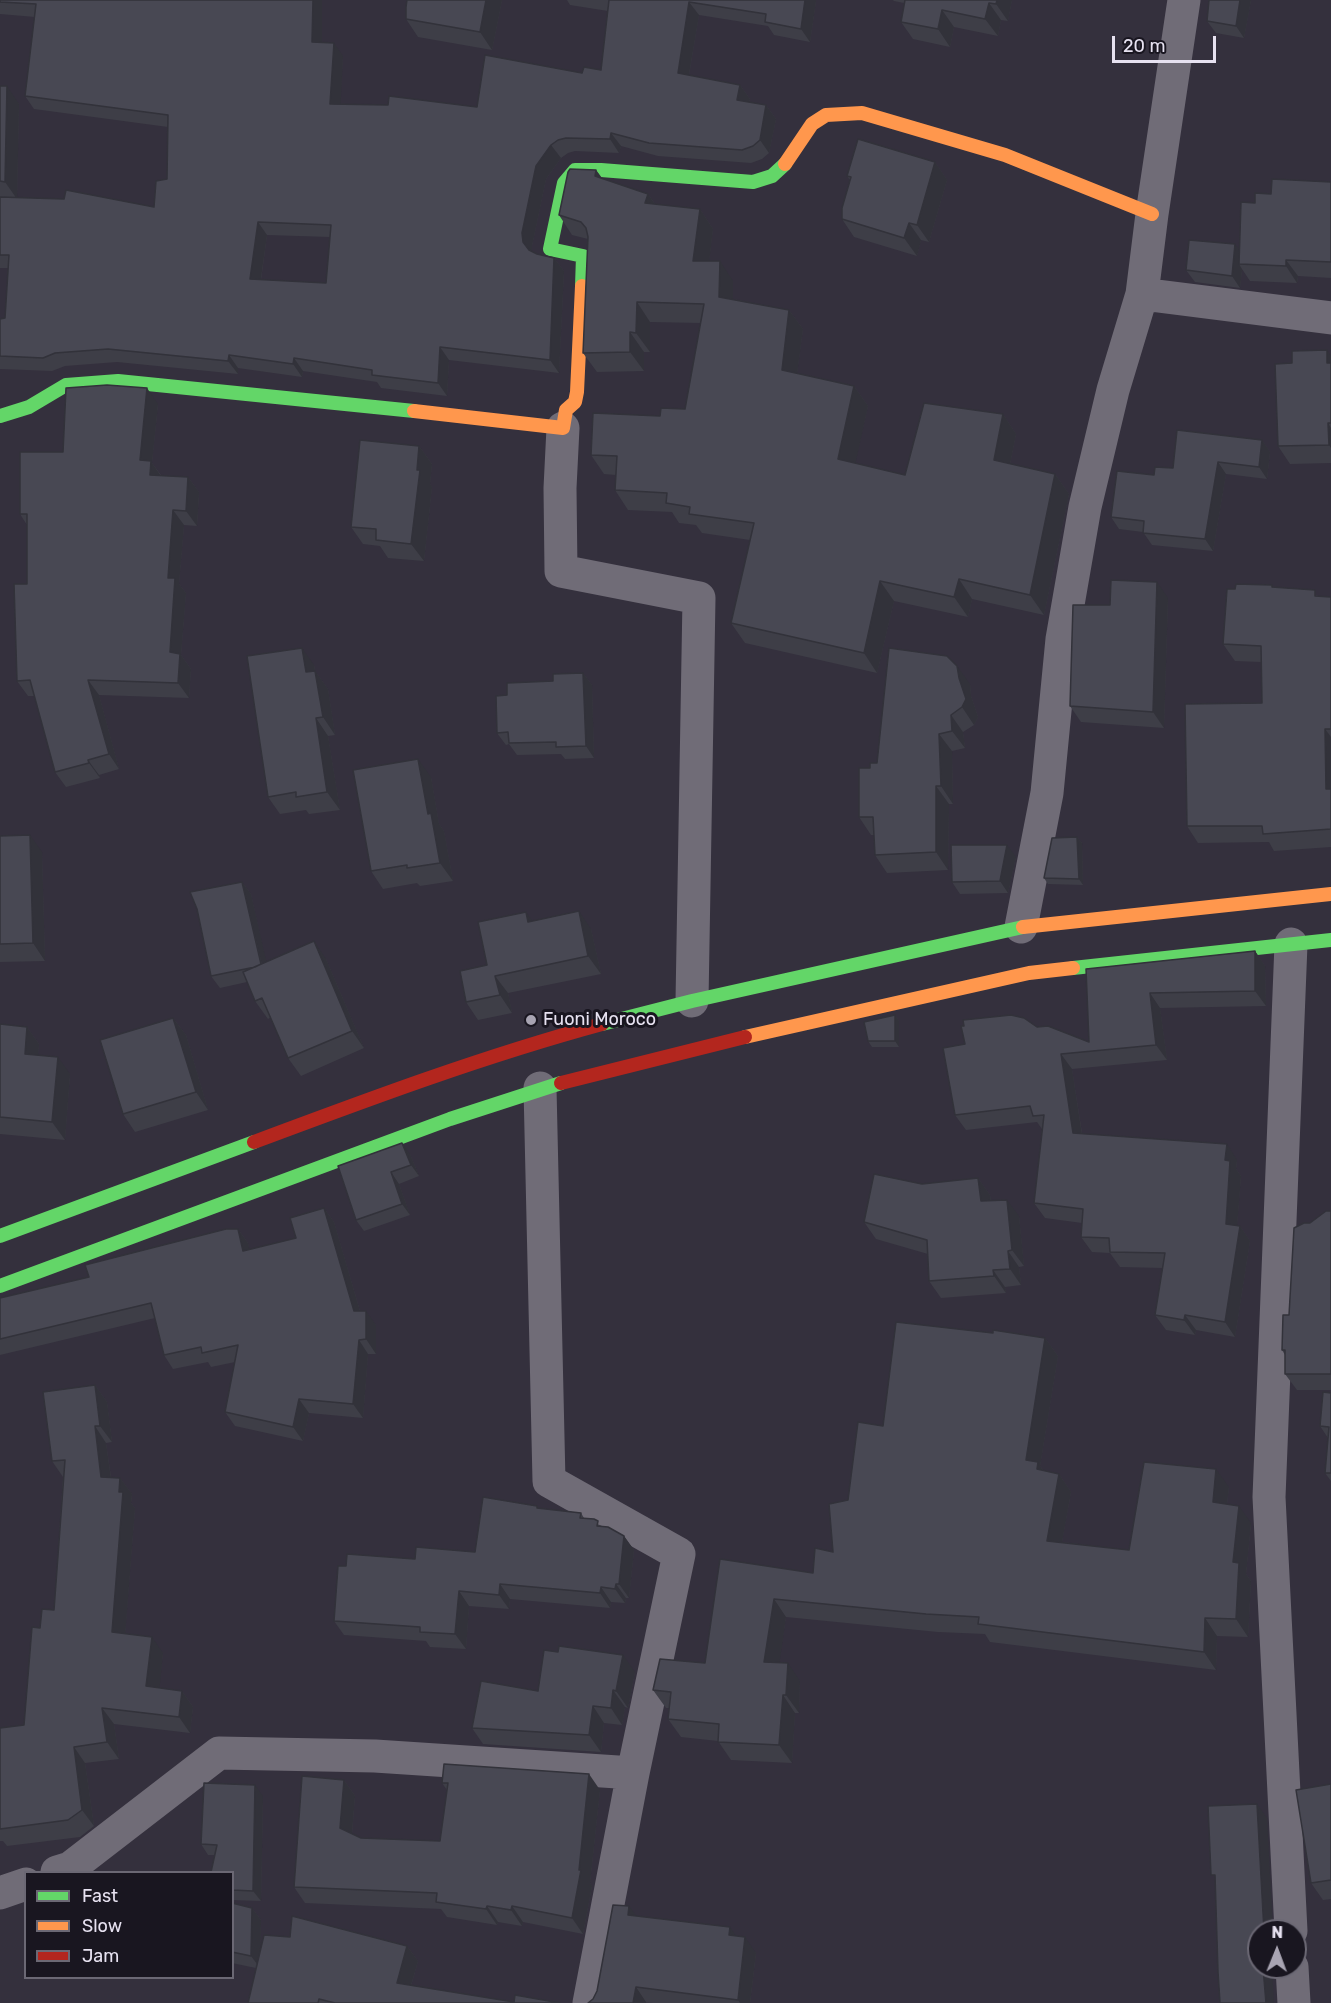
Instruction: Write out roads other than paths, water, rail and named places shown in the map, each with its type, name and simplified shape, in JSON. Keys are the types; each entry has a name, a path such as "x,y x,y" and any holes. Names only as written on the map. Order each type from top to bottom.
{"main road":[{"path":"0,416 29,406 66,385 118,381 346,403 563,428 566,410 575,402 578,392 583,256 550,249 564,183 575,170 753,182 772,176 786,163 812,124 826,116 862,113 1005,155 1152,214"},
{"path":"0,1236 438,1074 532,1043 692,1001 1021,927 1331,894"},
{"path":"0,1286 450,1119 540,1088 705,1046 1029,973 1331,940"}],"street":[{"path":"1021,927 1047,793 1062,639 1084,507 1113,390 1142,294 1184,0"},
{"path":"1142,294 1331,318"},
{"path":"563,428 560,488 561,571 699,598 692,1001"},
{"path":"1290,1919 1269,1497 1291,944"},
{"path":"540,1088 549,1481 679,1554 633,1773 589,2003"},
{"path":"60,1871 70,1868 219,1754 375,1756 633,1773"},
{"path":"0,1893 24,1885"},
{"path":"1293,1979 1294,2003"}],"place":[{"name":"Fuoni Moroco","path":"531,1020"}]}
